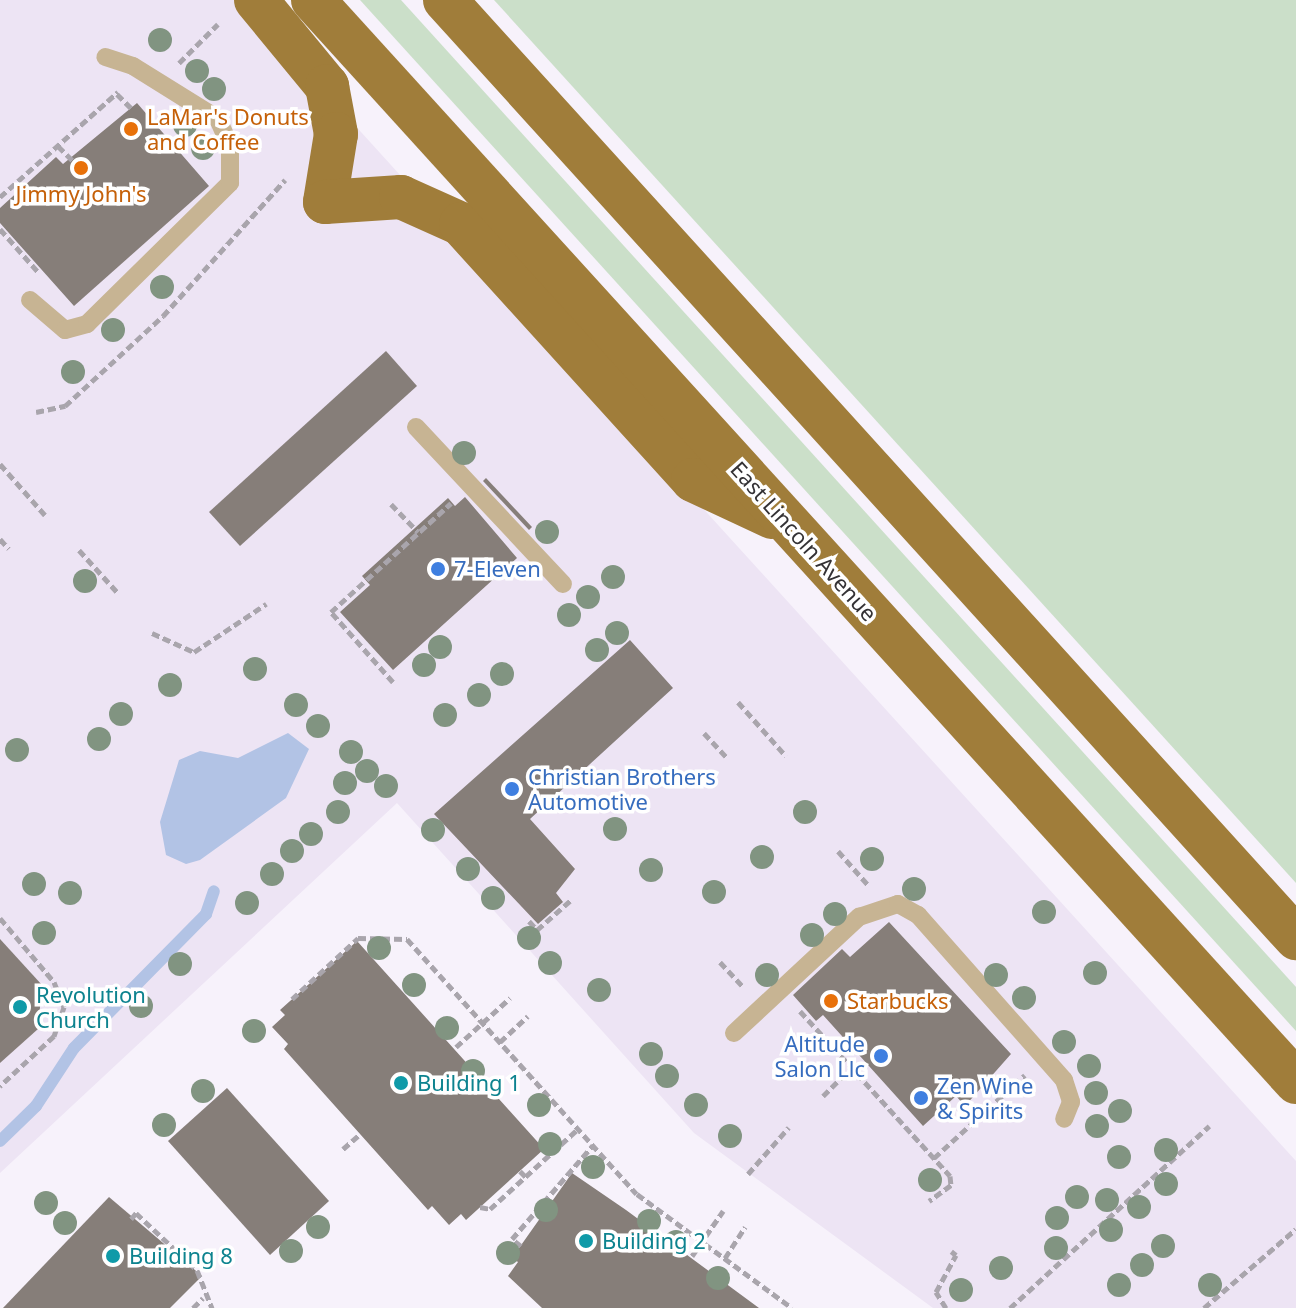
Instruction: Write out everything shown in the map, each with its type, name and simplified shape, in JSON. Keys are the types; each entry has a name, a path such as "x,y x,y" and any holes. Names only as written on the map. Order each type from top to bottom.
{"main road":[{"path":"256,0 327,86 336,134 325,202 401,197 453,219 693,480 791,526"},
{"name":"East Lincoln Avenue","path":"313,0 1296,1082"},
{"path":"445,0 1296,938"}],"lane":[{"path":"30,300 65,330 87,324 230,183 230,146 218,119 133,66 105,57"},
{"path":"416,427 563,584"},
{"path":"734,1033 859,917 898,904 918,915 1064,1080 1071,1102 1064,1119"}],"path":[{"path":"168,74 218,24"},
{"path":"0,197 129,84"},
{"path":"117,94 131,108"},
{"path":"58,146 73,161"},
{"path":"36,412 65,406 163,316 295,168"},
{"path":"0,229 40,274"},
{"path":"2,462 45,515"},
{"path":"393,682 331,612 460,494"},
{"path":"391,504 418,533"},
{"path":"0,539 9,549"},
{"path":"79,550 118,593"},
{"path":"152,633 177,650 203,650 266,604"},
{"path":"738,702 786,756"},
{"path":"704,733 728,759"},
{"path":"838,851 875,893"},
{"path":"529,921 537,930 572,899"},
{"path":"0,918 54,982 64,1007 54,1036 0,1086"},
{"path":"292,999 358,938 407,939 644,1200 792,1308"},
{"path":"720,962 754,999"},
{"path":"456,1047 510,998"},
{"path":"793,1003 953,1182 929,1201"},
{"path":"500,1042 528,1016"},
{"path":"823,1096 852,1067"},
{"path":"934,1158 1032,1069"},
{"path":"1010,1308 1209,1126"},
{"path":"748,1174 789,1127"},
{"path":"480,1207 490,1209 578,1129"},
{"path":"343,1149 359,1135"},
{"path":"521,1246 512,1239 555,1182 593,1145"},
{"path":"520,1171 526,1177"},
{"path":"555,1182 562,1186"},
{"path":"692,1256 723,1211"},
{"path":"131,1219 136,1213 191,1264 203,1298 212,1308"},
{"path":"725,1258 745,1227"},
{"path":"1204,1308 1296,1229"},
{"path":"946,1308 936,1292 956,1255 951,1251"},
{"path":"184,1270 191,1264"},
{"path":"193,1308 203,1298"}],"shaded area":[{"path":"0,0 241,0 1296,1161 1296,1308 933,1308 694,1133 397,803 0,1173"}],"green space":[{"path":"360,0 401,0 1296,987 1296,1031"},
{"path":"494,0 1296,0 1296,883"}],"water":[{"path":"288,733 309,749 286,798 200,860 186,864 166,855 160,822 179,760 200,751 238,758"}],"building":[{"path":"137,103 209,186 74,306 0,223 0,208 56,157 63,164"},
{"path":"386,351 417,386 240,546 209,512"},
{"path":"486,478 532,527 529,530 483,481"},
{"name":"7-Eleven","path":"465,497 517,558 393,670 340,612 370,585 362,576 448,498 455,506"},
{"name":"Christian Brothers Automotive","path":"630,640 673,688 530,819 575,869 556,893 563,902 538,924 434,814"},
{"path":"889,922 1011,1054 965,1106 956,1096 923,1126 823,1015 816,1021 793,995 842,949 850,957"},
{"name":"Revolution Church","path":"0,939 42,985 38,1029 0,1063"},
{"name":"Building 1","path":"357,941 544,1149 466,1220 461,1214 449,1225 432,1206 428,1210 284,1049 288,1044 272,1027 285,1015 280,1010"},
{"path":"227,1088 329,1201 270,1255 168,1141"},
{"name":"Building 2","path":"572,1173 759,1308 542,1308 508,1276 518,1262 512,1258"},
{"name":"Building 8","path":"109,1197 202,1276 170,1308 3,1308"}],"waterway":[{"path":"0,1141 36,1106 74,1048 206,914 214,891"}],"place":[{"name":"LaMar's Donuts and Coffee","path":"131,129"},
{"name":"Jimmy John's","path":"81,168"},
{"name":"7-Eleven","path":"438,569"},
{"name":"Christian Brothers Automotive","path":"512,789"},
{"name":"Starbucks","path":"831,1001"},
{"name":"Revolution Church","path":"20,1007"},
{"name":"Altitude Salon Llc","path":"881,1056"},
{"name":"Building 1","path":"401,1083"},
{"name":"Zen Wine & Spirits","path":"921,1098"},
{"name":"Building 2","path":"586,1241"},
{"name":"Building 8","path":"113,1256"}]}
